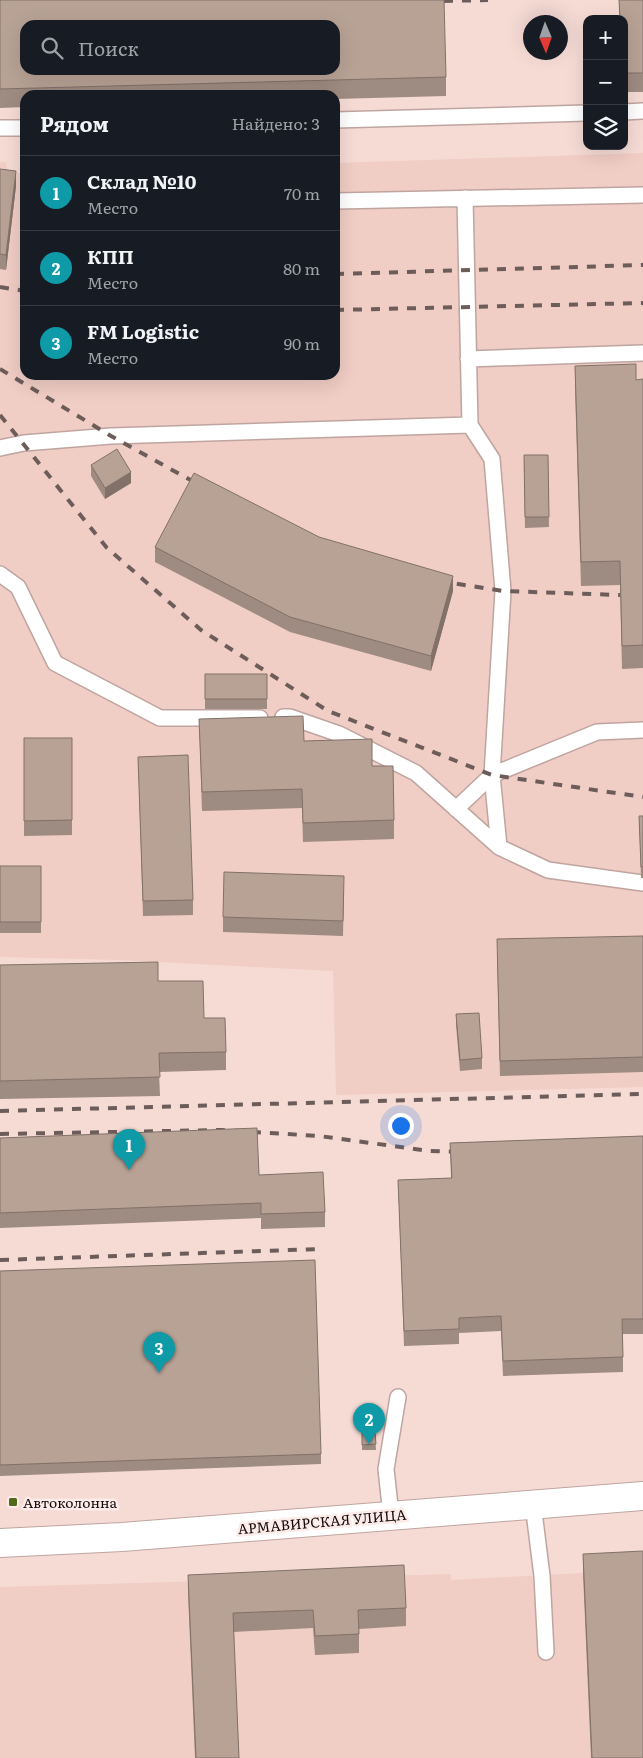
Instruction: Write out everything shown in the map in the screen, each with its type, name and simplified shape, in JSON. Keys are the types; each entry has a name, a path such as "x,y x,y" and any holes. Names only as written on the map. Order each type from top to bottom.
{"main road":[{"name":"АРМАВИРСКАЯ УЛИЦА","path":"0,1543 122,1537 643,1496"}],"lane":[{"path":"628,112 643,111"},
{"path":"340,120 583,113"},
{"path":"0,128 20,128"},
{"path":"340,201 643,195"},
{"path":"465,198 470,425 492,459 503,591 492,775 499,847"},
{"path":"468,359 643,353"},
{"path":"0,448 24,443 111,436 470,425"},
{"path":"0,574 18,586 55,663 160,718 290,717 339,734 416,773 499,847 548,870 643,883"},
{"path":"456,809 492,775 596,732 643,730"},
{"path":"391,1515 386,1469 398,1397"},
{"path":"533,1504 542,1576 546,1652"}],"shaded area":[{"path":"643,153 643,1087 336,1095 333,971 118,960 0,957 0,162 6,162 8,173 20,173 20,380 340,380 340,163"},
{"path":"583,1573 643,1758 0,1758 0,1587 451,1574 451,1580"}],"building":[{"path":"0,0 444,0 446,77 0,89"},
{"path":"619,0 643,0 643,73 628,73 628,15 620,15"},
{"path":"0,169 16,171 6,255 0,254"},
{"path":"636,364 636,380 643,379 643,645 622,646 620,561 581,562 575,366"},
{"path":"117,449 131,472 105,488 91,465"},
{"path":"524,455 548,455 549,517 525,517"},
{"path":"194,473 319,537 453,576 431,656 290,617 155,547"},
{"path":"205,674 267,674 267,699 205,699"},
{"path":"303,716 304,741 372,739 372,766 393,766 394,820 303,823 302,789 202,792 199,719"},
{"path":"24,738 72,738 72,820 24,821"},
{"path":"188,755 193,900 143,901 138,757"},
{"path":"639,816 643,816 643,867 641,867"},
{"path":"0,866 41,866 41,922 0,922"},
{"path":"224,872 344,876 343,921 223,917"},
{"path":"643,936 643,1057 500,1061 497,939"},
{"path":"158,962 158,981 203,981 204,1018 225,1018 226,1052 159,1053 160,1077 0,1081 0,965"},
{"path":"479,1013 482,1058 460,1060 456,1014"},
{"path":"257,1128 259,1175 323,1172 325,1212 261,1214 261,1203 0,1213 0,1138"},
{"path":"643,1136 643,1319 622,1319 623,1357 503,1361 501,1316 459,1318 459,1329 404,1331 398,1180 452,1178 450,1143"},
{"path":"315,1260 321,1454 0,1465 0,1271"},
{"path":"375,1432 376,1444 362,1445 362,1433"},
{"path":"643,1551 643,1758 592,1758 583,1554"},
{"path":"404,1565 406,1608 358,1610 359,1634 315,1636 313,1610 233,1613 239,1758 196,1758 188,1575"}],"railway":[{"path":"444,1 488,0"},
{"path":"340,274 643,265"},
{"path":"0,287 20,290"},
{"path":"340,310 643,303"},
{"path":"0,369 111,436 203,487"},
{"path":"0,415 107,548 201,630 328,711 492,775 643,797"},
{"path":"439,581 503,591 620,595"},
{"path":"0,1111 643,1094"},
{"path":"0,1134 222,1130 319,1136 430,1151 464,1152"},
{"path":"0,1260 319,1249"}],"place":[{"name":"Склад №10","path":"129,1170"},
{"name":"FM Logistic","path":"159,1373"},
{"name":"КПП","path":"369,1444"},
{"name":"Автоколонна","path":"13,1502"}]}
